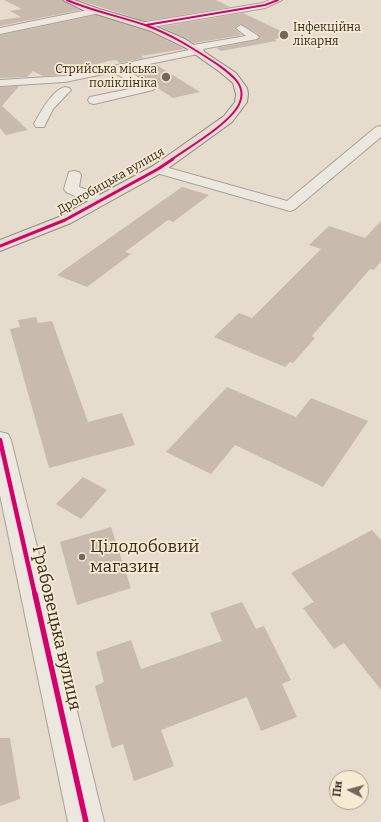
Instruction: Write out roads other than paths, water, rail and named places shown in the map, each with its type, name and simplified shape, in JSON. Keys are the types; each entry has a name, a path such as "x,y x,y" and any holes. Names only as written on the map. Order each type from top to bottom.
{"main road":[{"name":"Дрогобицька вулиця","path":"0,246 65,220 158,169 228,119 238,109 242,101 243,93 239,84 231,74 196,49 177,38 146,25 97,11 67,0"}],"street":[{"path":"225,0 234,10"},
{"path":"146,25 265,5 278,0"},
{"path":"0,31 97,11"},
{"path":"46,94 69,82 115,68 254,37 241,28"},
{"path":"0,83 69,82 91,95 149,88 115,68"},
{"path":"40,124 48,108 69,82"},
{"path":"158,169 290,206 381,130"},
{"path":"74,175 71,189 101,200"},
{"name":"Грабовецька вулиця","path":"0,440 86,822"}],"place":[{"name":"Інфекційна лікарня","path":"284,35"},
{"name":"Стрийська міська поліклініка","path":"166,77"},
{"name":"Цілодобовий магазин","path":"82,557"}]}
